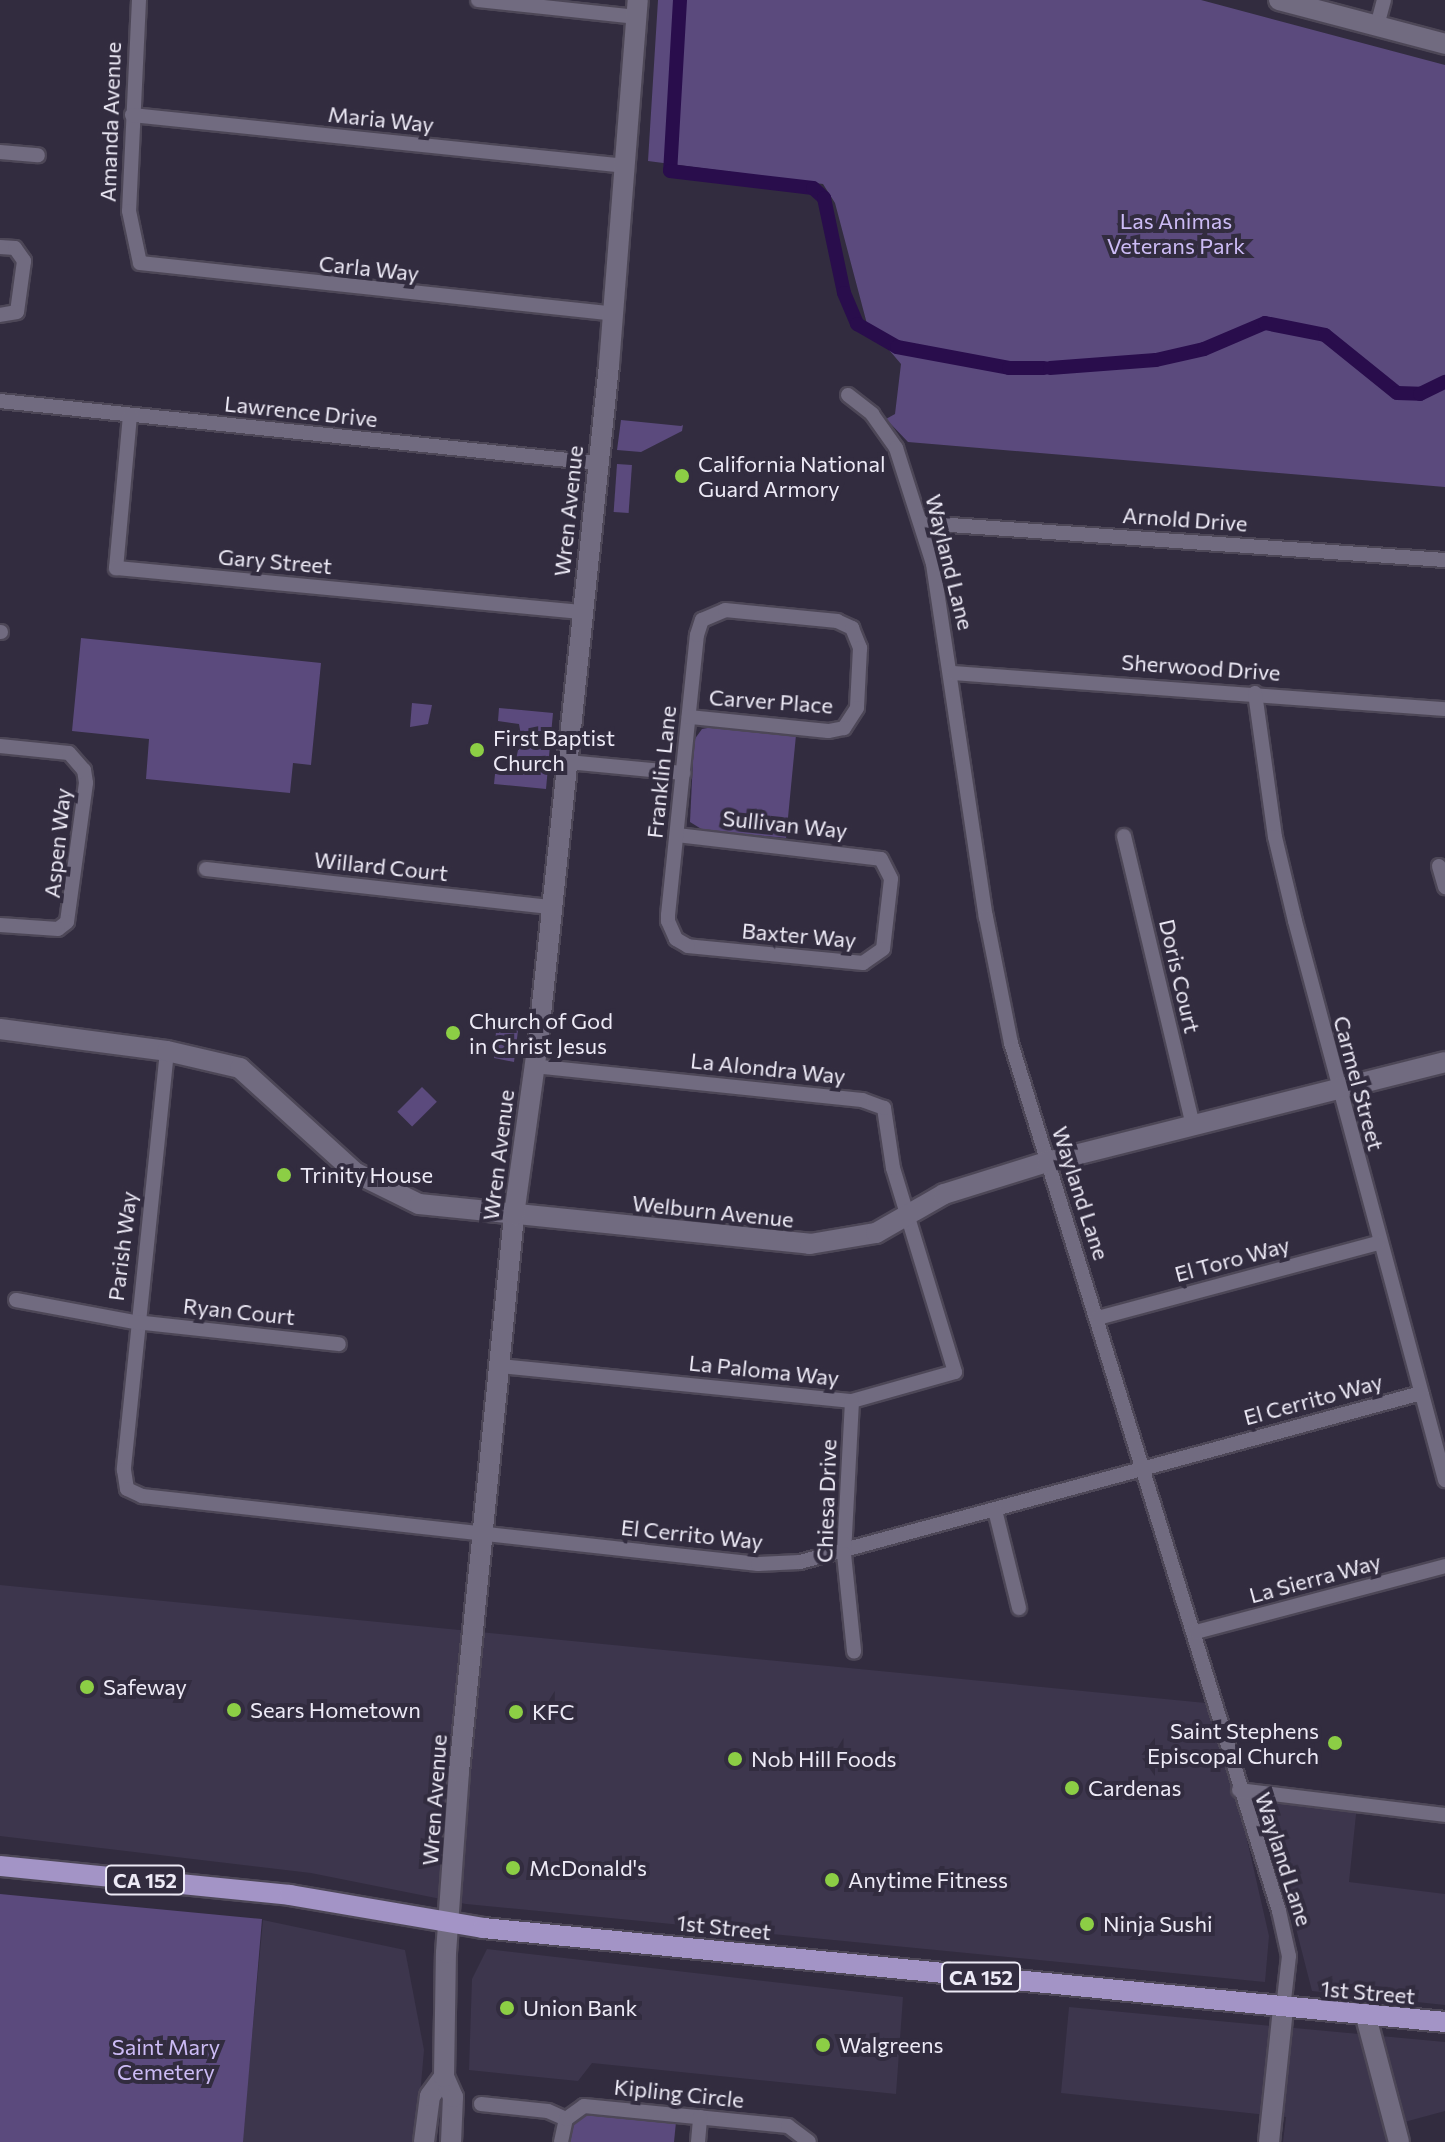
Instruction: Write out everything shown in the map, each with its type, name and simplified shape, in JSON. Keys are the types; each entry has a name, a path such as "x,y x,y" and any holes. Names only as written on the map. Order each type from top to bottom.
{"main road":[{"name":"1st Street","path":"0,1866 290,1895 448,1922 1283,2009 1445,2022"}],"street":[{"name":"Amanda Avenue","path":"133,245 132,115 139,0"},
{"path":"478,0 638,8"},
{"path":"1279,0 1445,44"},
{"path":"1377,26 1384,0"},
{"name":"Wren Avenue","path":"451,2142 453,2097 444,2077 448,1922 481,1536 514,1215 552,907 614,314 638,8"},
{"name":"Maria Way","path":"132,115 626,166"},
{"path":"0,152 38,155"},
{"name":"Carla Way","path":"133,245 140,263 167,269 614,314"},
{"path":"0,247 15,248 24,261 17,312 0,315"},
{"name":"Wayland Lane","path":"848,395 872,414 896,448 922,523 953,673 986,917 1011,1043 1196,1632 1239,1790 1287,1940 1283,2009"},
{"name":"Lawrence Drive","path":"0,401 597,463"},
{"name":"Gary Street","path":"130,415 116,568 582,612"},
{"name":"Arnold Drive","path":"922,523 1445,560"},
{"name":"Franklin Lane","path":"672,934 668,921 698,629 706,616 725,610 842,622 855,632"},
{"name":"Carver Place","path":"689,717 828,731 844,728 857,708 860,648 855,632"},
{"name":"Sherwood Drive","path":"953,673 1445,709"},
{"name":"Carmel Street","path":"1255,693 1275,837 1378,1243 1421,1393 1438,1426 1445,1480"},
{"name":"Aspen Way","path":"0,746 69,753 84,770 86,783 72,911 58,929 0,925"},
{"path":"567,762 683,773"},
{"name":"Sullivan Way","path":"677,835 871,854 886,864"},
{"name":"Doris Court","path":"1124,836 1193,1126"},
{"name":"Baxter Way","path":"672,934 688,946 871,961 885,940 891,879 886,864"},
{"path":"1439,866 1445,887"},
{"name":"Willard Court","path":"206,869 552,907"},
{"name":"Welburn Avenue","path":"0,1029 167,1051 240,1068 356,1173 402,1198 514,1215 810,1244 859,1238 907,1217 944,1194 1047,1162 1445,1062"},
{"name":"Parish Way","path":"126,1447 135,1322 167,1051"},
{"name":"La Alondra Way","path":"534,1066 878,1104 889,1120 893,1168 907,1217"},
{"name":"La Paloma Way","path":"500,1366 852,1401 955,1372 907,1217"},
{"name":"El Toro Way","path":"1098,1318 1378,1243"},
{"name":"Ryan Court","path":"16,1300 135,1322 339,1344"},
{"name":"El Cerrito Way","path":"126,1447 124,1480 127,1489 142,1496 481,1536 758,1564 844,1554 1144,1466 1421,1393"},
{"name":"Chiesa Drive","path":"852,1401 844,1554 854,1651"},
{"path":"995,1510 1019,1608"},
{"name":"La Sierra Way","path":"1196,1632 1445,1566"},
{"path":"1239,1790 1445,1815"},
{"path":"1269,2142 1283,2009"},
{"path":"1366,2017 1399,2142"},
{"name":"Wren Avenue","path":"424,2142 430,2096 444,2077"},
{"path":"481,2104 548,2111 566,2119 561,2142"},
{"name":"Kipling Circle","path":"566,2119 584,2106 788,2126 809,2142"},
{"path":"698,2142 700,2117"}],"shaded area":[{"path":"0,1585 1216,1704 1269,1936 1265,1982 466,1904 311,1873 0,1836"},
{"path":"1253,1795 1357,1805 1349,1882 1445,1894 1445,2005 1312,1991 1290,1905"},
{"path":"263,1920 405,1950 424,2050 416,2142 242,2142"},
{"path":"487,1949 903,1997 896,2094 592,2063 578,2081 469,2070 472,1979"},
{"path":"1069,2007 1445,2042 1445,2111 1386,2127 1389,2142 1283,2142 1286,2117 1061,2093"}],"green space":[{"name":"Las Animas Veterans Park","path":"658,0 1201,0 1445,65 1445,487 908,442 886,419 895,414 901,364 867,324 835,203 823,184 648,161"},
{"path":"621,420 683,425 682,431 641,452 617,450"},
{"path":"617,464 632,465 629,513 614,512"},
{"path":"81,638 321,663 311,765 293,763 290,793 146,779 149,739 72,731"},
{"path":"412,703 432,705 428,724 410,727"},
{"path":"499,708 553,713 546,789 494,784 495,774 513,775 521,735 519,724 498,721"},
{"path":"713,727 796,735 786,838 703,830 690,822 694,740 702,729"},
{"path":"504,1014 520,1015 514,1062 494,1058 497,1018"},
{"path":"422,1087 437,1102 412,1127 397,1112"},
{"name":"Saint Mary Cemetery","path":"0,1894 262,1919 243,2142 0,2142"},
{"path":"582,2113 676,2122 674,2142 567,2142 574,2119"}],"waterway":[{"path":"680,0 670,171 813,188 824,198 844,293 857,324 897,347 1009,368 1044,368"},
{"path":"1050,368 1156,360 1204,349 1265,323 1325,335 1397,393 1420,394 1445,382"}],"place":[{"name":"California National Guard Armory","path":"682,476"},
{"name":"First Baptist Church","path":"477,750"},
{"name":"Church of God in Christ Jesus","path":"453,1033"},
{"name":"Trinity House","path":"284,1175"},
{"name":"Safeway","path":"87,1687"},
{"name":"Sears Hometown","path":"234,1710"},
{"name":"KFC","path":"516,1712"},
{"name":"Saint Stephens Episcopal Church","path":"1335,1743"},
{"name":"Nob Hill Foods","path":"735,1759"},
{"name":"Cardenas","path":"1072,1788"},
{"name":"McDonald's","path":"513,1868"},
{"name":"Anytime Fitness","path":"832,1880"},
{"name":"Ninja Sushi","path":"1087,1924"},
{"name":"Union Bank","path":"507,2008"},
{"name":"Walgreens","path":"823,2045"}]}
